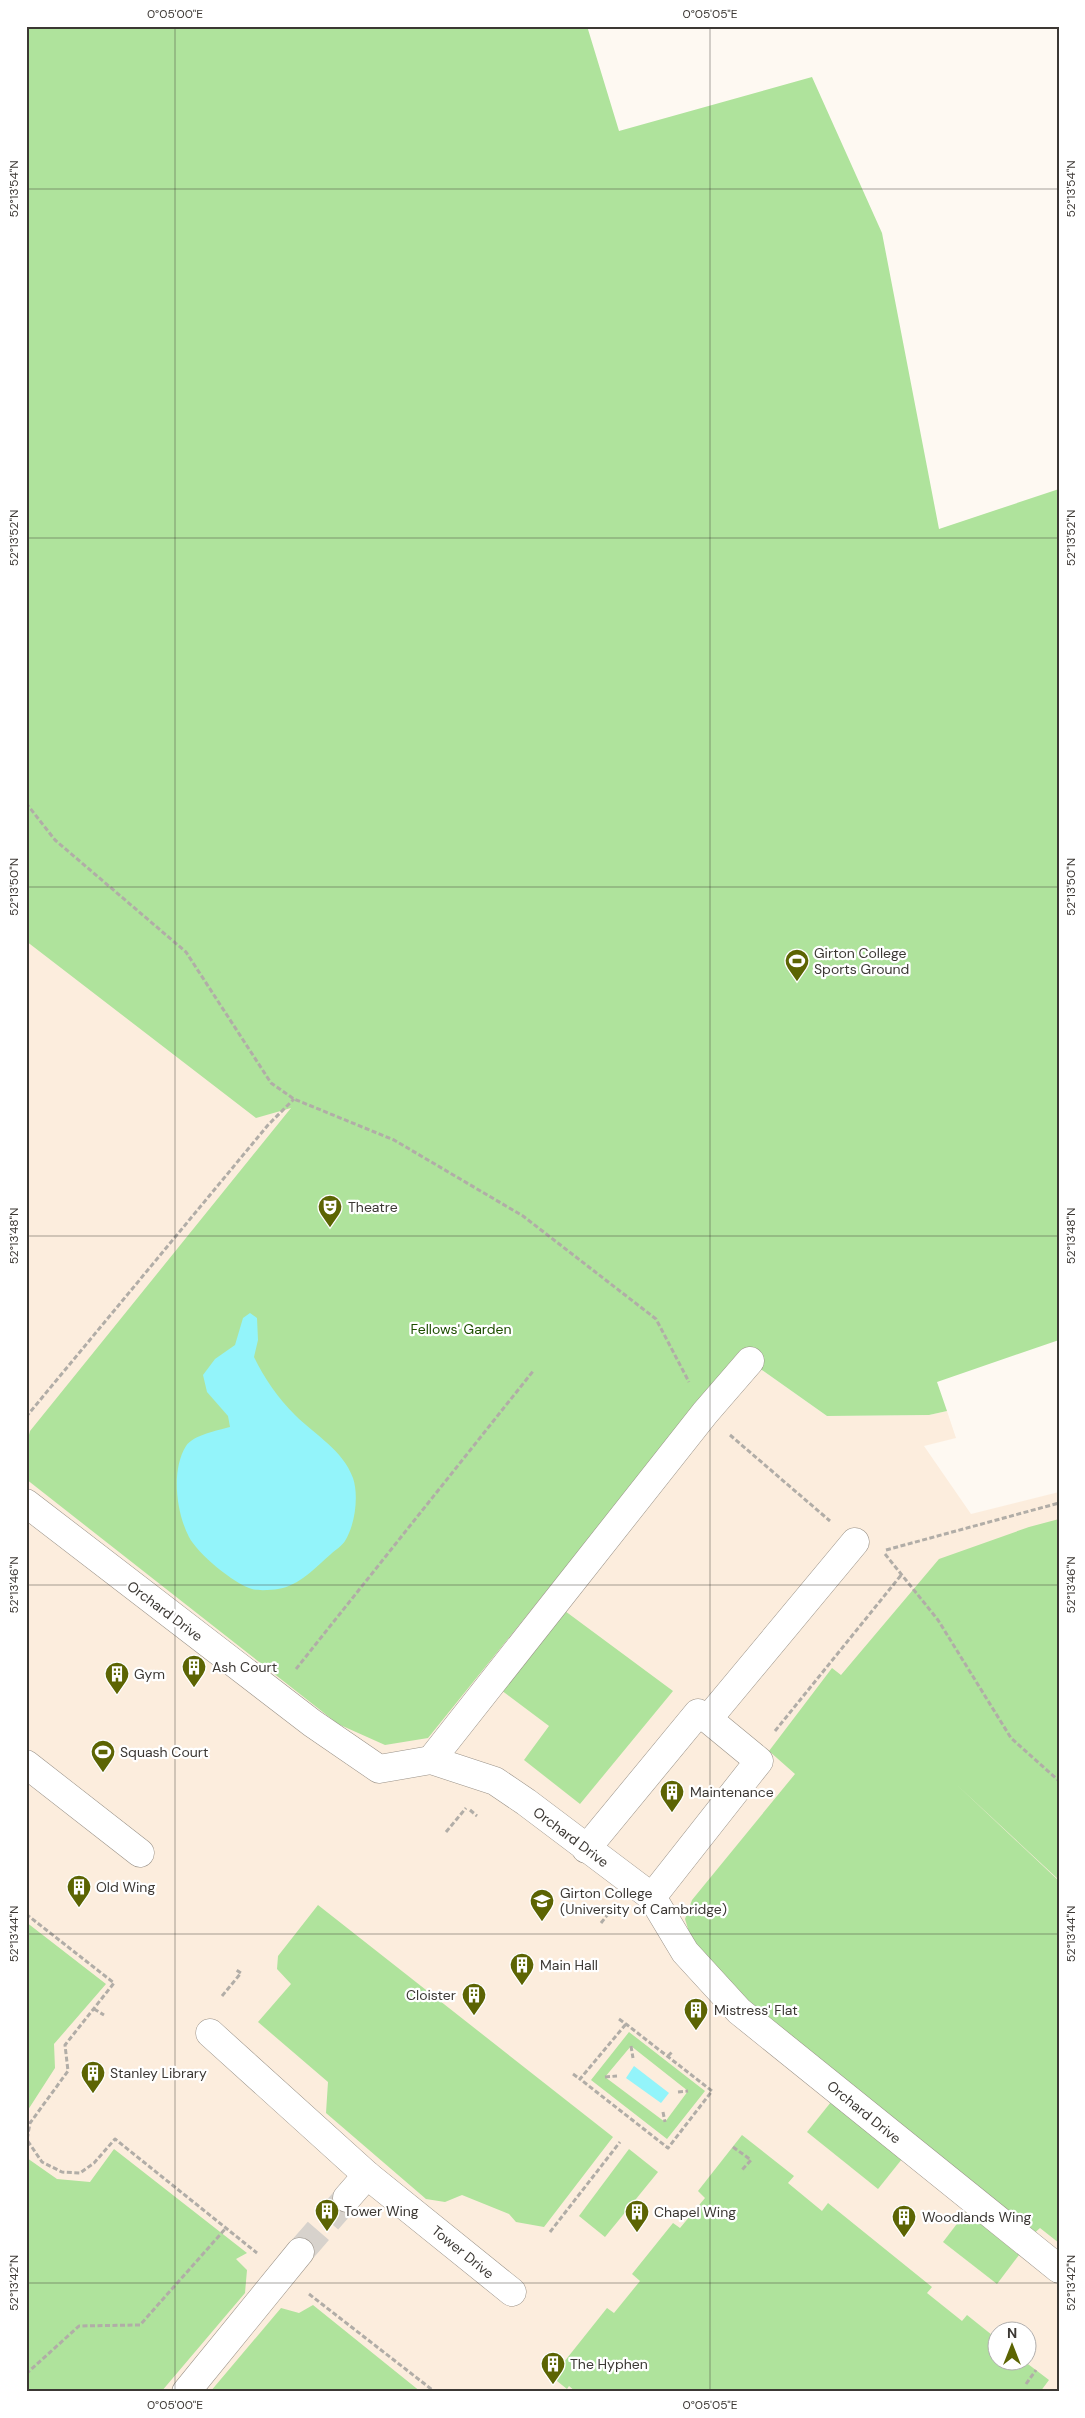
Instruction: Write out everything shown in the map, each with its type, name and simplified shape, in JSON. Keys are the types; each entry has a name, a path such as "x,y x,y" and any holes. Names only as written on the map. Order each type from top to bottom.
{"lane":[{"path":"431,1760 705,1413 750,1361"},
{"name":"Orchard Drive","path":"29,1512 312,1723 379,1769 431,1760 495,1781 526,1802 652,1897 685,1952 739,2011 1059,2269"},
{"path":"708,1719 855,1542"},
{"path":"586,1849 698,1713 708,1719 759,1761 652,1897"},
{"path":"26,1764 140,1853"},
{"name":"Tower Drive","path":"210,2033 367,2175 512,2292"},
{"path":"347,2198 367,2175"},
{"path":"186,2392 300,2252"}],"path":[{"path":"26,803 55,840 186,952 271,1083 294,1099 394,1140 523,1216 656,1319 705,1413 855,1542"},
{"path":"26,1417 268,1125 294,1099"},
{"path":"275,1694 534,1370"},
{"path":"1059,1502 883,1551 938,1620 1011,1738 1059,1781"},
{"path":"759,1761 764,1746 902,1574"},
{"path":"446,1832 466,1808"},
{"path":"601,1923 614,1908"},
{"path":"26,1914 114,1984 65,2045 68,2071 30,2123 27,2140 42,2162 62,2172 80,2172 94,2163 115,2139 283,2274 436,2392"},
{"path":"222,1996 241,1973 236,1969"},
{"path":"94,2009 104,2015"},
{"path":"573,2074 668,2148 712,2091 619,2019"},
{"path":"580,2079 626,2024"},
{"path":"631,2046 633,2058"},
{"path":"668,2056 672,2052"},
{"path":"605,2077 617,2076"},
{"path":"678,2092 688,2091"},
{"path":"663,2112 665,2122"},
{"path":"550,2232 620,2142"},
{"path":"733,2147 751,2160 741,2171"},
{"path":"26,2374 79,2326 140,2324 226,2228"},
{"path":"1026,2384 1036,2370"}],"shaded area":[{"name":"Girton College (University of Cambridge)","path":"26,795 738,1353 827,1416 929,1415 947,1411 956,1438 924,1446 971,1514 1059,1492 1059,2392 26,2392"}],"green space":[{"name":"Fellows' Garden","path":"26,26 587,26 619,131 812,77 882,233 939,529 1059,489 1059,1340 937,1382 947,1411 929,1415 827,1416 738,1353 428,1738 385,1745 338,1724 26,1479 26,1447 30,1431 291,1108 256,1118 26,941"},
{"path":"1059,1519 1059,1880 957,1785 1059,1881 1059,2243 1040,2228 1029,2238 749,2007 693,1945 685,1919 692,1900 795,1774 769,1751 832,1668 841,1675 939,1559 1029,1527"},
{"path":"565,1611 673,1691 580,1804 524,1760 549,1726 501,1690"},
{"path":"318,1905 613,2137 544,2227 516,2222 509,2214 462,2195 445,2202 426,2199 326,2113 328,2082 258,2022 291,1984 277,1969 278,1956"},
{"path":"26,1922 106,1984 54,2044 55,2068 26,2113"},
{"path":"629,2032 705,2091 667,2139 591,2080","holes":["631,2046 688,2091 665,2122 605,2077"]},
{"path":"831,2102 902,2159 878,2189 807,2132"},
{"path":"742,2135 794,2176 788,2183 822,2211 828,2203 932,2287 927,2293 962,2321 967,2315 988,2332 988,2370 1036,2370 1049,2380 1040,2392 576,2392 569,2386 567,2389 552,2377 607,2308 614,2313 640,2281 632,2274 673,2223 680,2228 705,2198 698,2191"},
{"path":"114,2149 247,2253 236,2259 247,2270 245,2293 161,2392 26,2392 26,2153 27,2158 57,2179 90,2182"},
{"path":"629,2149 658,2172 605,2237 579,2216"},
{"path":"966,2212 1019,2255 997,2284 943,2242"},
{"path":"313,2305 421,2392 210,2392 281,2308 299,2313"}],"water":[{"path":"250,1313 257,1318 258,1340 254,1357 262,1373 277,1395 289,1408 343,1459 353,1478 356,1493 354,1519 344,1543 300,1580 286,1587 269,1590 255,1590 244,1586 226,1575 193,1544 181,1516 177,1491 178,1467 181,1456 189,1442 213,1431 230,1427 228,1416 207,1392 203,1375 215,1359 235,1345 243,1318"},
{"path":"634,2066 669,2093 661,2103 626,2078"}],"tunnel":[{"path":"300,2252 347,2198"}],"place":[{"name":"Girton College Sports Ground","path":"797,982"},
{"name":"Theatre","path":"330,1228"},
{"name":"Ash Court","path":"194,1688"},
{"name":"Gym","path":"117,1695"},
{"name":"Squash Court","path":"103,1773"},
{"name":"Maintenance","path":"672,1813"},
{"name":"Old Wing","path":"79,1908"},
{"name":"Girton College (University of Cambridge)","path":"542,1922"},
{"name":"Main Hall","path":"522,1986"},
{"name":"Cloister","path":"474,2016"},
{"name":"Mistress' Flat","path":"696,2031"},
{"name":"Stanley Library","path":"93,2094"},
{"name":"Tower Wing","path":"327,2232"},
{"name":"Chapel Wing","path":"637,2233"},
{"name":"Woodlands Wing","path":"904,2238"},
{"name":"The Hyphen","path":"553,2385"}]}
